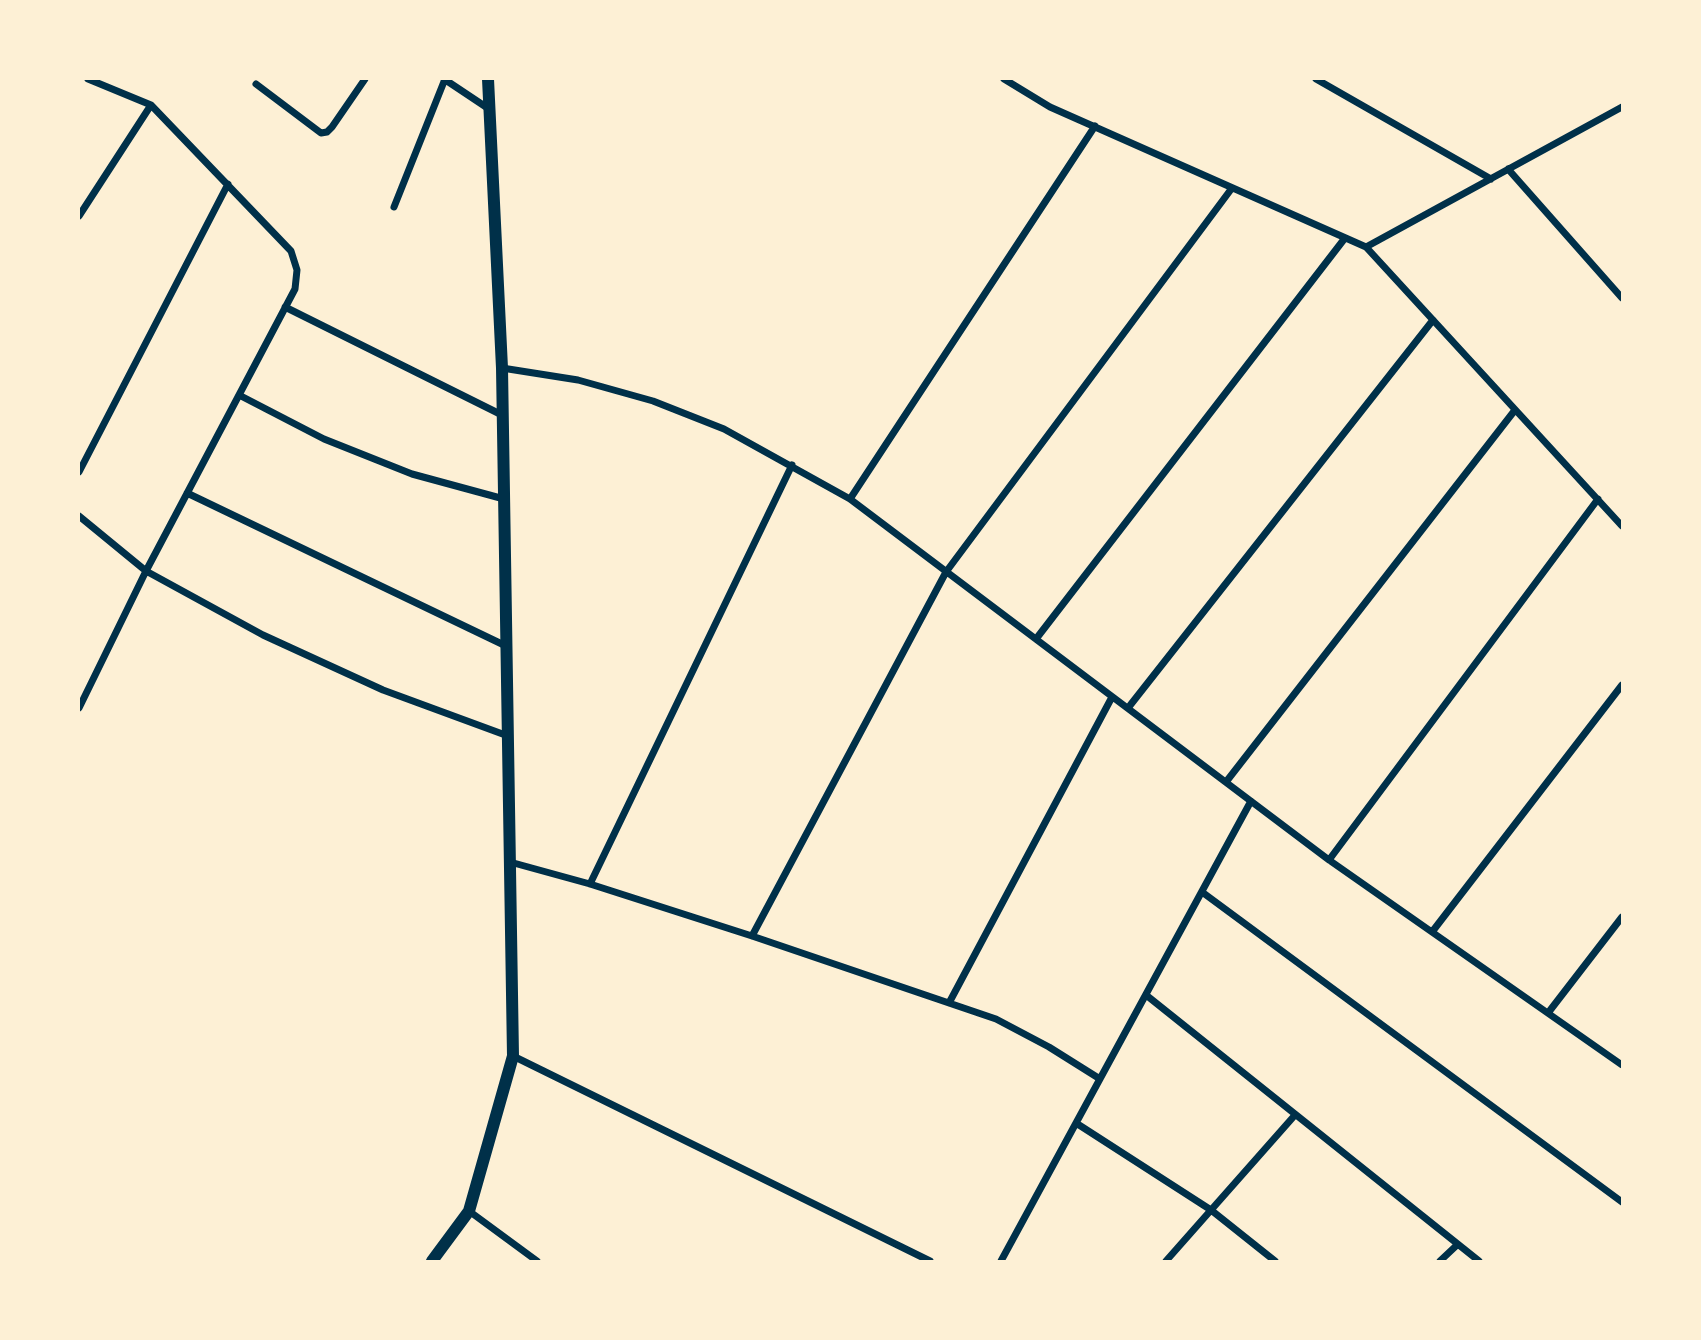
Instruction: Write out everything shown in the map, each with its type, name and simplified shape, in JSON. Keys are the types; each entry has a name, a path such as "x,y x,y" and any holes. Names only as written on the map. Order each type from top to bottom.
{"street":[{"path":"80,702 295,289 297,270 291,251 151,105 88,79"},
{"path":"256,85 321,133 332,127 365,79"},
{"path":"394,207 445,79 489,109"},
{"path":"432,1261 469,1210 513,1056 502,368 488,79"},
{"path":"1004,79 1050,107 1366,247 1622,526"},
{"path":"1316,79 1491,179"},
{"path":"79,216 151,105"},
{"path":"1366,247 1622,107"},
{"path":"850,499 1095,126"},
{"path":"1508,169 1622,298"},
{"path":"79,472 228,184"},
{"path":"751,936 946,572 1232,188"},
{"path":"1036,639 1345,238"},
{"path":"285,307 502,415"},
{"path":"1128,708 1433,320"},
{"path":"502,368 578,380 653,401 724,429 850,499 1329,860 1622,1065"},
{"path":"239,395 324,439 412,474 504,499"},
{"path":"1226,782 1516,410"},
{"path":"590,884 792,465"},
{"path":"187,493 507,647"},
{"path":"1329,860 1598,499"},
{"path":"79,516 146,571 263,635 383,691 509,736"},
{"path":"1432,932 1622,685"},
{"path":"949,1003 1112,697"},
{"path":"1001,1261 1251,801"},
{"path":"510,862 590,884 751,936 996,1019 1049,1047 1100,1079"},
{"path":"1202,891 1622,1202"},
{"path":"1548,1013 1622,917"},
{"path":"1146,995 1479,1261"},
{"path":"513,1056 930,1261"},
{"path":"1166,1261 1295,1115"},
{"path":"1076,1123 1211,1210 1275,1261"},
{"path":"469,1210 537,1261"},
{"path":"1440,1261 1457,1245"}]}
